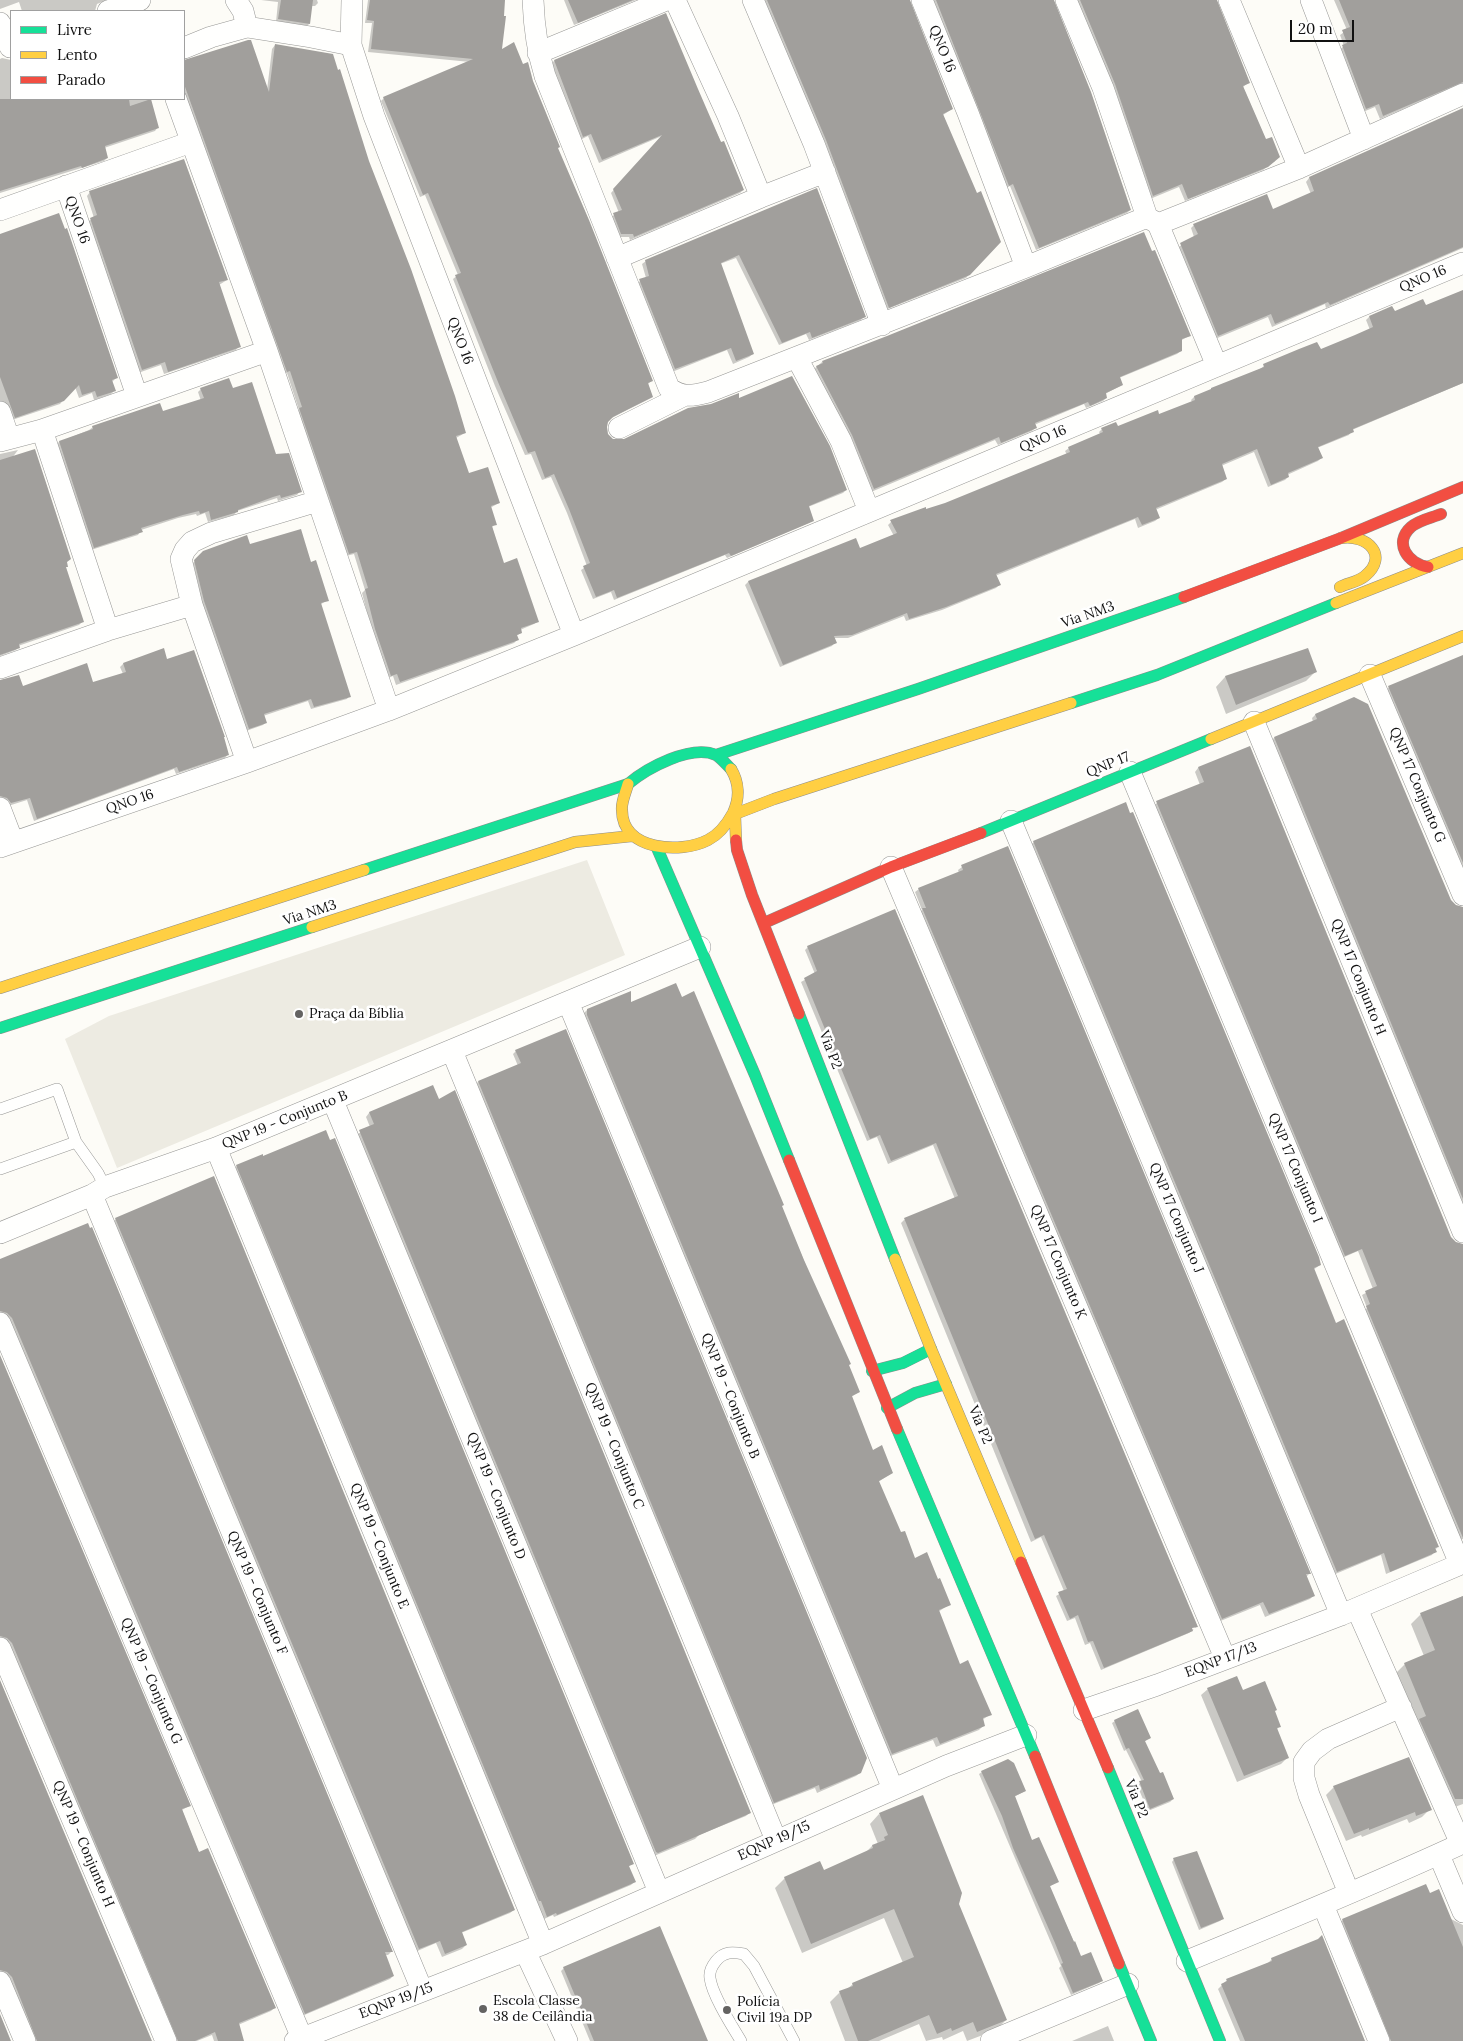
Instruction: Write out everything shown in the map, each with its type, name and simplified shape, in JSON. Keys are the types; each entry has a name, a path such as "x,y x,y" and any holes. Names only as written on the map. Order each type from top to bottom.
{"main road":[{"name":"Via NM3","path":"716,755 918,689 1174,601 1341,538 1463,487"},
{"path":"1428,567 1415,565 1406,556 1404,536 1414,525 1455,508"},
{"path":"1331,590 1365,576 1374,563 1372,547 1366,540 1350,535 1341,538"},
{"path":"735,814 774,799 1157,676 1463,553"},
{"name":"QNP 17","path":"764,922 891,867 1011,821 1463,636"},
{"path":"1157,676 1216,639"},
{"path":"700,753 716,755 732,769 737,781 738,801 735,814 721,833 701,844 677,849 657,848 632,836 625,828 622,819 622,795 628,784 647,769 677,757 700,753"},
{"name":"Via NM3","path":"0,988 628,784"},
{"name":"Via P2","path":"735,814 737,850 931,1349 1084,1710 1220,2041"},
{"name":"Via NM3","path":"0,1028 574,842 632,836"},
{"path":"657,848 755,1075 887,1408 1026,1735 1151,2041"},
{"path":"872,1371 918,1358 931,1349"},
{"path":"887,1408 920,1390 946,1384"}],"street":[{"path":"111,10 141,0"},
{"path":"236,0 243,11 246,27"},
{"name":"QNO 16","path":"352,0 352,45 374,116 574,635"},
{"path":"533,0 534,32 538,53 669,388 683,396"},
{"path":"538,53 666,0"},
{"path":"675,0 728,116 761,197"},
{"path":"753,0 825,172 882,325"},
{"name":"QNO 16","path":"922,0 968,113 1026,267"},
{"path":"1066,0 1103,88 1153,220 1217,366"},
{"path":"1229,0 1299,168"},
{"path":"1311,0 1364,139"},
{"path":"0,24 7,48"},
{"path":"185,48 246,27 352,45"},
{"path":"619,428 683,396 708,392 1026,267 1299,168 1463,94"},
{"path":"176,100 267,350 389,710"},
{"name":"QNO 16","path":"0,210 191,142"},
{"path":"617,258 825,172"},
{"name":"QNO 16","path":"66,186 138,396"},
{"name":"QNO 16","path":"0,808 7,845 247,762 389,710 574,635 1463,262"},
{"path":"0,412 4,440 42,430 267,350"},
{"path":"797,358 841,441 869,511"},
{"path":"42,430 108,630"},
{"path":"247,762 192,605 181,559 185,550 192,542 211,533 318,501"},
{"path":"0,668 108,630 192,605"},
{"name":"QNP 17 Conjunto G","path":"1370,675 1463,895"},
{"name":"QNP 17 Conjunto H","path":"1254,722 1463,1232"},
{"name":"QNP 17 Conjunto I","path":"1130,772 1462,1564"},
{"name":"QNP 17 Conjunto J","path":"1011,821 1349,1612"},
{"name":"QNP 17 Conjunto K","path":"891,867 1225,1658"},
{"name":"QNP 19 - Conjunto B","path":"0,1233 99,1191 216,1148 333,1101 700,947"},
{"name":"QNP 19 - Conjunto B","path":"568,1002 893,1789"},
{"name":"QNP 19 - Conjunto C","path":"452,1051 776,1840"},
{"name":"QNP 19 - Conjunto D","path":"333,1101 659,1892"},
{"name":"QNP 19 - Conjunto E","path":"216,1148 534,1947"},
{"name":"QNP 19 - Conjunto F","path":"99,1191 422,1990"},
{"name":"QNP 19 - Conjunto G","path":"0,1323 298,2040"},
{"name":"EQNP 17/13","path":"1084,1710 1157,1685 1349,1612 1462,1564"},
{"path":"1187,1960 1440,1855 1462,1843 1401,1706 1349,1612"},
{"name":"QNP 19 - Conjunto H","path":"0,1648 166,2041"},
{"path":"1348,1893 1309,1795 1304,1778 1304,1762 1312,1751 1328,1739 1401,1706"},
{"name":"EQNP 19/15","path":"298,2040 534,1947 893,1789 1026,1735"},
{"path":"1440,1855 1463,1912"},
{"path":"1323,1904 1379,2041"},
{"path":"534,1947 567,2041"},
{"path":"0,1982 25,2041"},
{"path":"996,2040 1128,1984"}],"lane":[{"path":"0,1109 57,1089 76,1142 98,1173 99,1191"},
{"path":"0,1169 76,1142"},
{"path":"741,2041 724,2015 710,1979 711,1969 718,1959 726,1953 744,1954 754,1966 794,2041"}],"shaded area":[{"name":"Praça da Bíblia","path":"587,860 625,955 117,1168 65,1039 109,1016"}],"building":[{"path":"281,0 313,0 310,24 278,19"},
{"path":"370,0 505,0 504,16 506,16 502,49 514,42 523,64 528,62 533,81 560,147 558,148 589,220 653,381 648,383 653,397 613,417 608,422 608,434 613,439 624,439 688,408 711,404 739,393 739,398 792,376 830,446 847,490 809,506 814,521 731,556 729,553 617,598 614,590 596,597 583,566 590,563 569,509 554,474 545,478 535,451 528,453 455,275 461,273 428,193 423,195 383,97 473,59 371,49 374,21 367,20"},
{"path":"568,0 633,0 578,23"},
{"path":"767,0 910,0 953,109 943,114 977,193 981,191 1001,242 970,275 889,308 826,140"},
{"path":"936,0 1054,0 1091,92 1131,210 1039,248 1013,184 1009,186"},
{"path":"1080,0 1217,0 1250,83 1243,86 1266,139 1272,137 1280,157 1268,167 1188,199 1182,184 1153,196 1115,84"},
{"path":"1339,0 1463,0 1463,82 1383,116 1379,104 1366,109 1342,45 1347,43 1342,30 1350,27"},
{"path":"666,13 721,142 724,141 744,190 634,237 633,234 621,234 613,213 622,210 613,189 662,135 602,160 591,134 583,137 554,60"},
{"path":"251,40 269,92 275,44 333,54 338,70 340,69 369,161 411,269 455,396 466,433 456,436 469,473 488,467 500,503 491,506 497,525 492,526 504,563 517,558 539,622 521,628 522,633 517,635 519,640 400,682 397,674 391,676 375,629 365,589 368,588 357,552 349,554 299,408 302,407 290,371 287,372 185,87 185,60"},
{"path":"0,99 129,100 130,106 151,100 159,128 105,146 108,158 82,168 81,166 0,191"},
{"path":"1463,108 1463,247 1330,305 1328,302 1275,324 1271,314 1218,336 1180,243 1198,234 1193,224 1267,194 1273,209 1314,191 1309,177"},
{"path":"184,159 228,280 219,282 241,347 168,372 165,362 142,370 90,218 97,215 89,191"},
{"path":"817,188 866,317 812,338 810,332 782,343 739,255 721,263 754,354 736,361 731,348 675,369 639,279 649,276 645,260"},
{"path":"59,213 65,229 67,228 118,378 112,380 116,391 97,397 95,391 82,395 79,385 64,401 15,418 0,377 0,234"},
{"path":"1144,232 1152,251 1155,250 1191,336 1182,339 1182,351 1120,377 1123,385 1106,393 1107,398 1090,406 1088,402 1035,423 1037,428 1001,443 999,437 874,489 852,435 816,366 823,363 822,361"},
{"path":"1463,290 1463,383 1353,429 1354,432 1318,447 1323,458 1288,473 1289,477 1271,485 1257,449 1222,464 1227,479 1156,508 1160,518 1142,525 1138,517 996,574 1001,585 946,607 909,619 907,613 852,635 834,636 837,643 783,665 748,581 856,538 860,548 897,533 890,520 926,507 926,509 945,503 1070,452 1068,447 1103,432 1101,428 1116,422 1118,426 1158,410 1159,414 1195,400 1194,396 1264,367 1263,364 1299,349 1317,342 1321,349 1355,335 1373,327 1369,316 1392,306 1395,311 1423,299 1426,305"},
{"path":"229,378 233,388 252,382 276,454 289,453 302,492 281,498 280,495 273,497 238,510 238,512 211,520 209,511 200,514 199,511 183,515 141,528 143,532 94,548 59,441 93,429 92,426 160,403 163,411 204,398 200,388"},
{"path":"35,449 71,559 67,562 68,567 66,567 84,622 19,644 20,648 0,655 0,460"},
{"path":"301,529 311,562 316,560 329,601 321,603 351,697 314,707 311,699 264,714 267,723 249,729 204,601 194,560 203,551 247,535 250,544"},
{"path":"164,648 167,659 194,650 225,737 229,755 179,772 177,767 37,819 30,798 11,803 7,798 0,796 0,680 19,675 23,686 87,663 93,682 126,672 123,663"},
{"path":"1308,648 1317,672 1236,705 1225,676"},
{"path":"1463,655 1463,863 1388,686"},
{"path":"1354,697 1368,704 1451,900 1456,905 1463,907 1463,1199 1274,737 1317,719 1315,714"},
{"path":"1250,746 1451,1237 1456,1242 1463,1244 1463,1538 1366,1306 1370,1304 1365,1291 1377,1286 1362,1249 1345,1256 1156,801 1204,782 1198,767"},
{"path":"1126,802 1130,813 1133,812 1319,1257 1321,1265 1314,1268 1336,1323 1344,1319 1439,1547 1435,1548 1437,1552 1390,1572 1384,1553 1337,1572 1033,841"},
{"path":"1008,846 1311,1574 1306,1574 1315,1596 1269,1614 1263,1602 1222,1619 922,908 926,908 918,888 963,870 961,865"},
{"path":"895,909 1198,1627 1192,1628 1193,1631 1104,1668 1093,1641 1088,1642 1078,1615 1070,1619 1058,1592 1067,1589 1044,1535 1035,1539 904,1218 958,1196 936,1143 891,1161 880,1135 870,1139 804,978 817,971 807,946"},
{"path":"676,983 682,997 694,991 784,1205 782,1206 804,1260 851,1364 849,1365 860,1392 852,1396 873,1450 882,1445 893,1473 879,1481 901,1532 905,1531 915,1558 927,1552 938,1579 940,1578 951,1605 939,1610 960,1664 968,1660 992,1715 983,1718 985,1726 940,1744 937,1737 892,1754 587,1015 587,1009 631,991 631,1002"},
{"path":"566,1029 867,1758 861,1773 820,1790 819,1785 774,1803 478,1081 521,1063 515,1050"},
{"path":"433,1085 439,1099 455,1090 751,1813 658,1853 359,1130 374,1124 369,1112"},
{"path":"326,1130 330,1140 335,1138 634,1864 629,1866 636,1882 557,1915 556,1913 547,1917 541,1901 539,1901 236,1165"},
{"path":"214,1176 515,1910 462,1932 467,1945 445,1954 440,1941 419,1949 115,1218"},
{"path":"88,1223 90,1228 92,1227 393,1952 385,1952 394,1976 305,2014 12,1318 7,1313 0,1311 0,1259"},
{"path":"0,1355 191,1806 182,1809 199,1852 208,1848 276,2008 239,2023 244,2041 218,2041 215,2032 195,2041 178,2041 12,1643 7,1638 0,1636"},
{"path":"1463,1596 1463,1799 1455,1799 1419,1719 1426,1716 1404,1663 1435,1650 1420,1613"},
{"path":"1237,1676 1243,1690 1265,1681 1277,1710 1275,1711 1281,1727 1277,1728 1289,1758 1244,1776 1207,1688"},
{"path":"0,1680 152,2041 37,2041 12,1977 7,1972 0,1970"},
{"path":"1138,1709 1151,1738 1145,1741 1160,1773 1163,1772 1174,1799 1150,1809 1139,1781 1144,1780 1129,1748 1126,1749 1114,1720"},
{"path":"1409,1757 1432,1810 1416,1816 1415,1812 1354,1834 1333,1786"},
{"path":"1008,1759 1014,1763 1026,1791 1015,1796 1032,1840 1039,1837 1059,1882 1050,1886 1081,1956 1091,1952 1103,1981 1073,1993 1055,1943 1013,1848 1002,1816 981,1771"},
{"path":"923,1795 962,1893 959,1904 1007,2020 977,2032 973,2022 952,2031 951,2028 937,2034 929,2015 868,2041 858,2041 839,1991 853,1986 852,1983 914,1957 894,1909 811,1944 784,1877 820,1861 824,1870 873,1848 872,1845 885,1840 884,1837 888,1835 879,1813"},
{"path":"1197,1851 1224,1919 1201,1928 1173,1858"},
{"path":"1426,1884 1430,1893 1439,1889 1463,1947 1463,2041 1391,2041 1342,1919"},
{"path":"660,1926 708,2041 594,2041 563,1967"},
{"path":"1322,1935 1365,2041 1245,2041 1221,1984 1227,1981 1226,1979 1272,1961 1271,1958 1318,1939"},
{"path":"0,2014 11,2041 0,2041"}],"traffic: fast":[{"path":"716,755 918,689 1184,597"},
{"path":"1071,703 1157,675 1336,603"},
{"path":"981,833 1211,739"},
{"path":"364,870 628,784 646,771 682,755 706,752 716,755 731,769"},
{"path":"657,848 755,1075 789,1160"},
{"path":"0,1028 312,927"},
{"path":"799,1014 895,1259"},
{"path":"872,1371 903,1363 931,1349"},
{"path":"887,1408 915,1393 946,1384"},
{"path":"897,1429 1035,1756"},
{"path":"1108,1768 1220,2041"},
{"path":"1119,1964 1151,2041"}],"traffic: slow":[{"path":"1340,587 1365,576 1375,561 1375,554 1367,543 1360,539 1341,538"},
{"path":"1336,603 1463,553"},
{"path":"1211,739 1463,636"},
{"path":"736,840 735,814 774,799 1071,703"},
{"path":"628,784 622,810 625,824 632,834 642,841 655,846 683,847 712,838 731,817 737,802 738,790 736,779 731,769"},
{"path":"312,927 575,842 632,836"},
{"path":"0,988 364,870"},
{"path":"895,1259 1021,1562"}],"traffic: jam":[{"path":"1184,597 1341,538 1463,487"},
{"path":"1428,567 1414,562 1409,557 1405,552 1403,540 1411,527 1421,521 1441,514"},
{"path":"764,923 891,867 981,833"},
{"path":"736,840 737,850 752,895 799,1014"},
{"path":"789,1160 897,1429"},
{"path":"1021,1562 1108,1768"},
{"path":"1035,1756 1119,1964"}],"place":[{"name":"Praça da Bíblia","path":"299,1014"},
{"name":"Escola Classe 38 de Ceilândia","path":"483,2009"},
{"name":"Polícia Civil 19a DP","path":"727,2010"}]}
